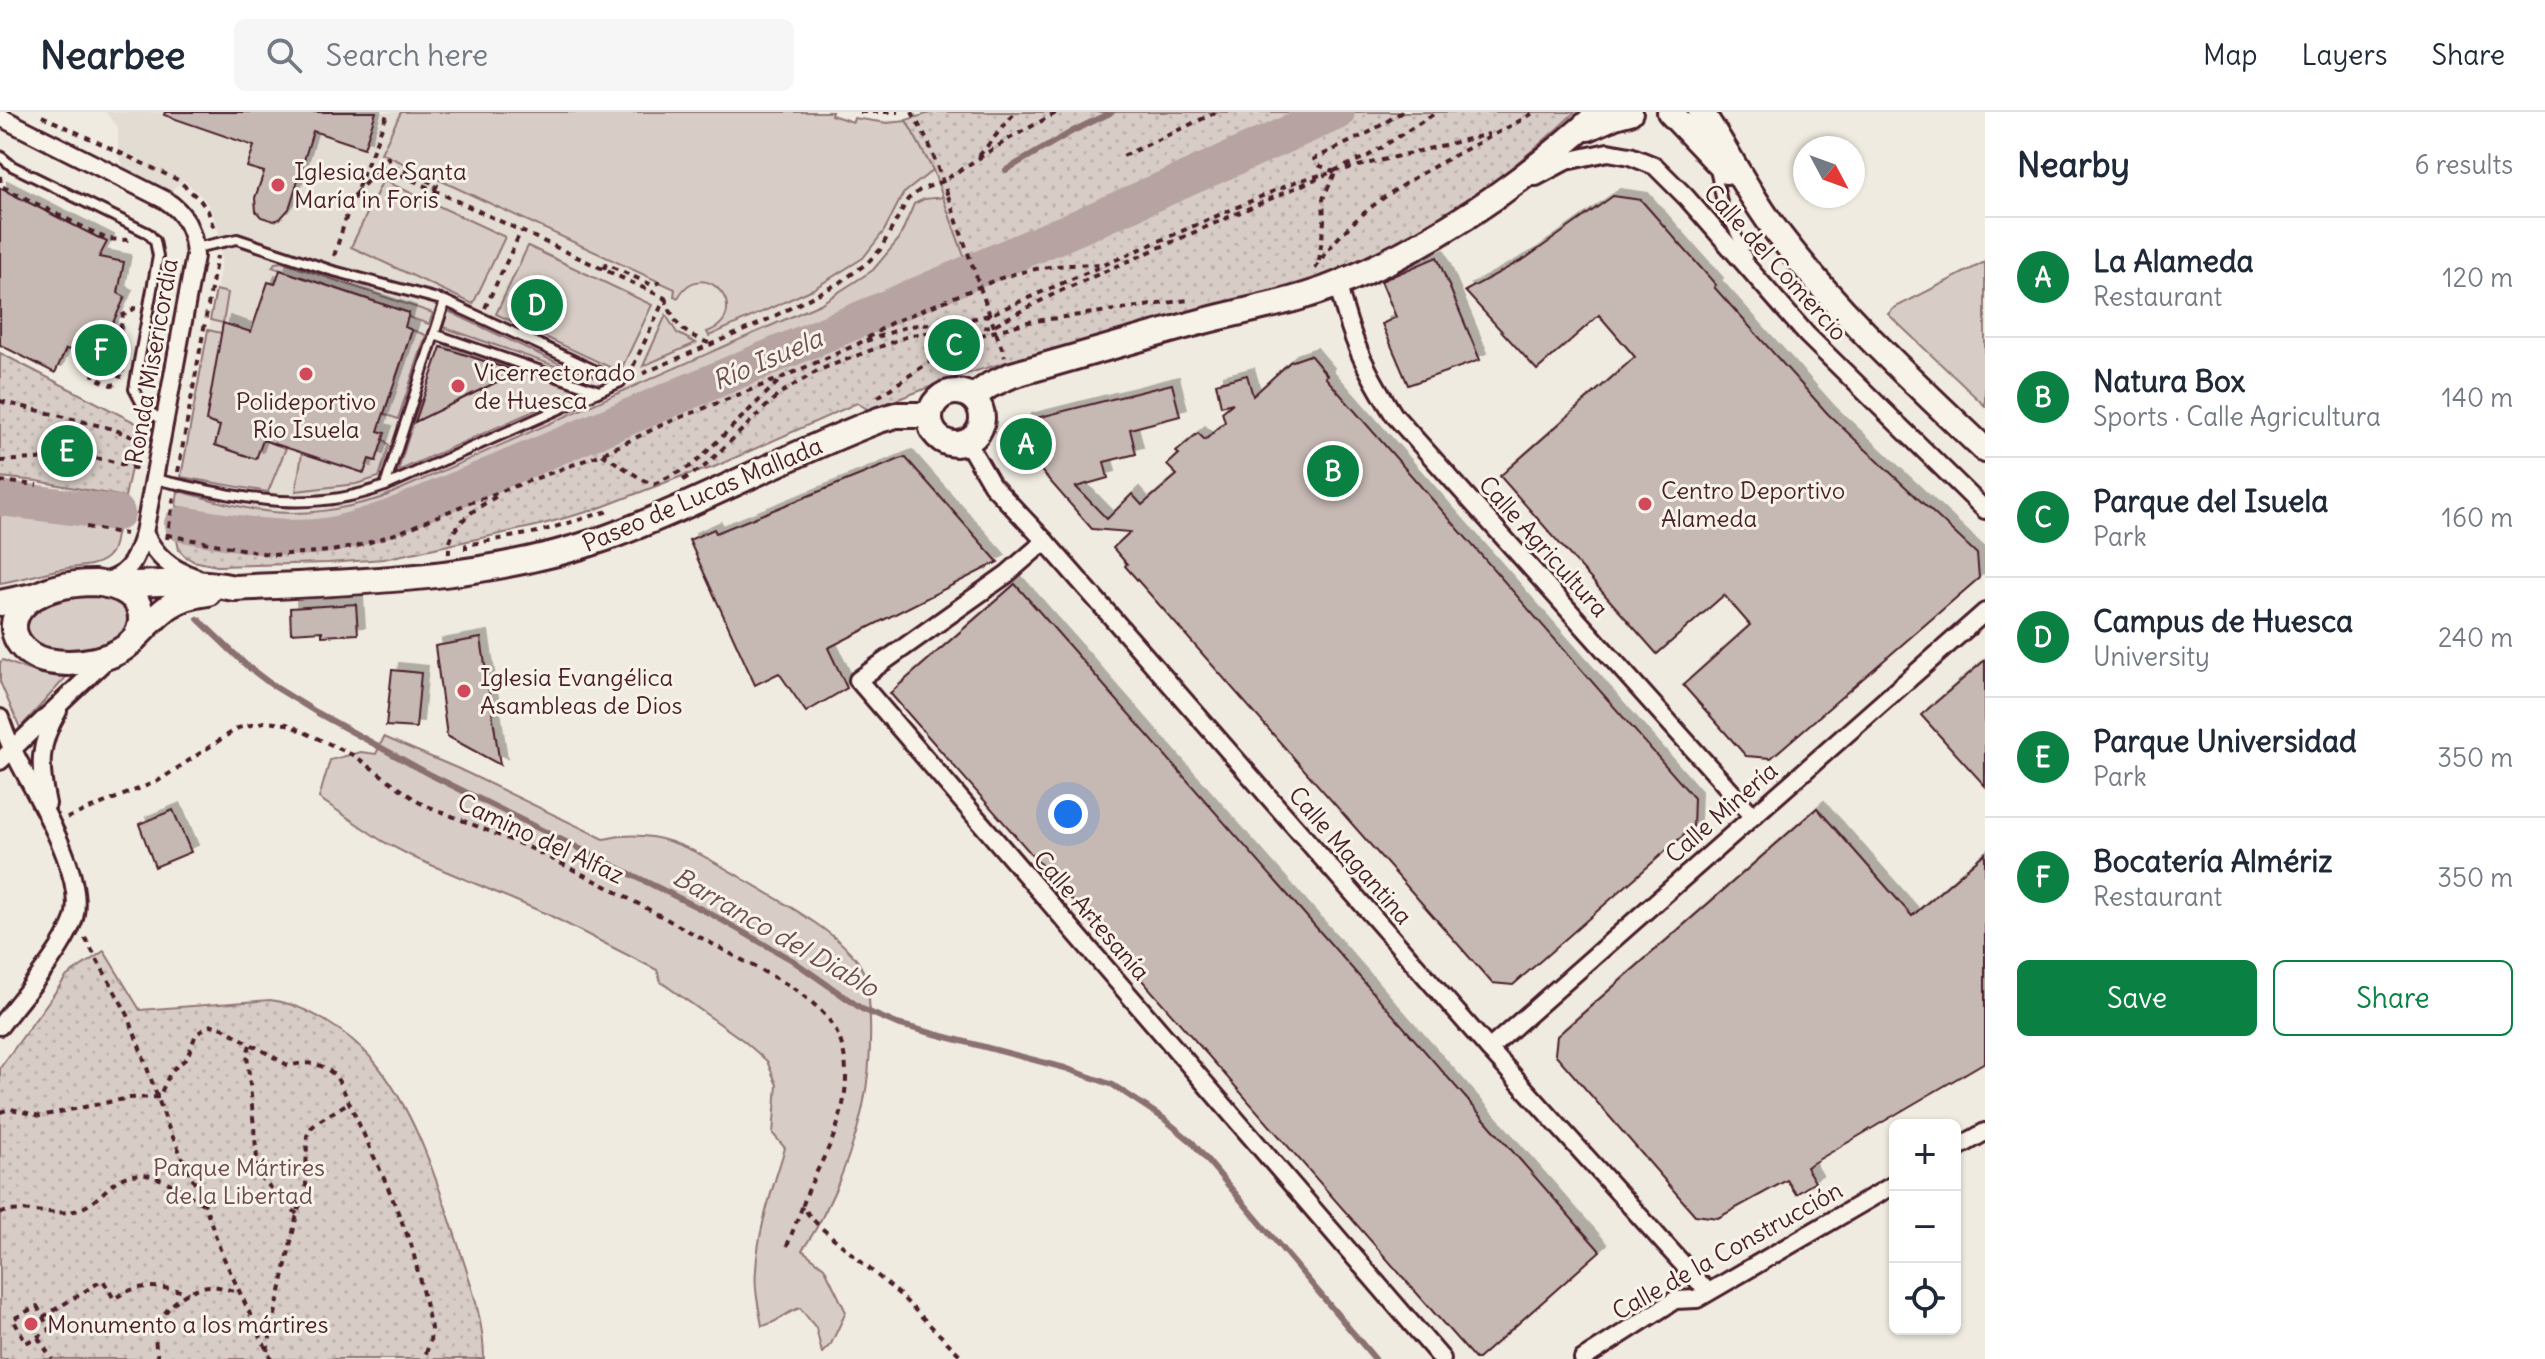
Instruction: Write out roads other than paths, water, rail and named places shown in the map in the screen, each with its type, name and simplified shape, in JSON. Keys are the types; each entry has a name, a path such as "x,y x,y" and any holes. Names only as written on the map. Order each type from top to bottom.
{"main road":[{"path":"973,397 1012,375 1207,320 1302,298 1338,285 1430,238 1496,198 1600,112"},
{"path":"1575,135 1630,112"},
{"path":"1651,112 1694,121"},
{"path":"1670,112 1694,121 1816,282 1866,337 1985,450"},
{"path":"1694,121 1713,157 1751,197"},
{"path":"960,392 973,397 982,410 979,432 967,442 955,444 943,441 934,433 930,415 934,404 945,394 960,392"},
{"name":"Paseo de Lucas Mallada","path":"101,584 224,586 375,581 504,564 604,539 879,420 896,415 930,415"},
{"path":"0,649 37,659 72,663 94,660 130,639 141,615 137,603 129,593 101,584 62,587 20,602 14,632 18,644 37,659"},
{"name":"Paseo de Lucas Mallada","path":"130,639 172,603 224,586"}],"street":[{"name":"Ronda Misericordia","path":"0,117 173,205 190,228 195,248 144,533 129,568 119,577 101,584"},
{"name":"Calle del Comercio","path":"1496,198 1566,161 1608,152 1630,156 1655,166 1807,335 1985,510"},
{"name":"Calle Agricultura","path":"1338,285 1350,332 1368,374 1394,415 1753,816"},
{"name":"Calle Magantina","path":"967,442 992,485 1045,541 1489,1049 1708,1292"},
{"name":"Ronda Misericordia","path":"130,639 145,615 144,533"},
{"path":"144,533 155,552 169,565 224,586"},
{"name":"Calle Artesanía","path":"1045,541 1007,574 858,680 1442,1359"},
{"path":"0,630 20,602"},
{"name":"Calle Minería","path":"1489,1049 1985,612"},
{"path":"6,755 130,639"},
{"path":"0,1026 63,943 75,918 76,893 52,825 42,784 41,752 56,713 75,688"},
{"path":"0,718 6,755 52,825"},
{"path":"1961,1146 1985,1132"},
{"name":"Calle de la Construcción","path":"1583,1359 1675,1300 1697,1299 1889,1187"}],"lane":[{"path":"0,156 12,166 148,233 155,241 158,256 134,389 140,404 165,422"},
{"path":"1713,157 1723,207 1758,281"},
{"path":"154,479 265,501 327,500 354,495 385,486 620,382 445,301 330,270 237,239 195,248"},
{"path":"385,486 445,301"},
{"path":"434,334 600,391"}],"waterway":[{"path":"1006,170 1112,112"},
{"name":"Río Isuela","path":"182,524 256,536 294,538 339,533 392,517 1083,225 1337,112"},
{"name":"Río Isuela","path":"0,498 117,513"},
{"name":"Barranco del Diablo","path":"198,619 247,666 316,712 427,773 711,914 792,960 862,1009 897,1024 1065,1068 1113,1085 1163,1118 1192,1142 1375,1359"}],"place":[{"name":"Iglesia de Santa María in Foris","path":"278,185"},
{"name":"Campus de Huesca","path":"537,305"},
{"name":"Parque del Isuela","path":"954,345"},
{"name":"Bocatería Almériz","path":"101,350"},
{"name":"Polideportivo Río Isuela","path":"306,374"},
{"name":"Vicerrectorado de Huesca","path":"458,386"},
{"name":"La Alameda","path":"1026,444"},
{"name":"Parque Universidad","path":"67,451"},
{"name":"Natura Box","path":"1333,471"},
{"name":"Centro Deportivo Alameda","path":"1645,504"},
{"name":"Iglesia Evangélica Asambleas de Dios","path":"464,691"},
{"name":"Monumento a los mártires","path":"31,1324"}],"park label":[{"name":"Parque Mártires de la Libertad","path":"239,1181"}]}
